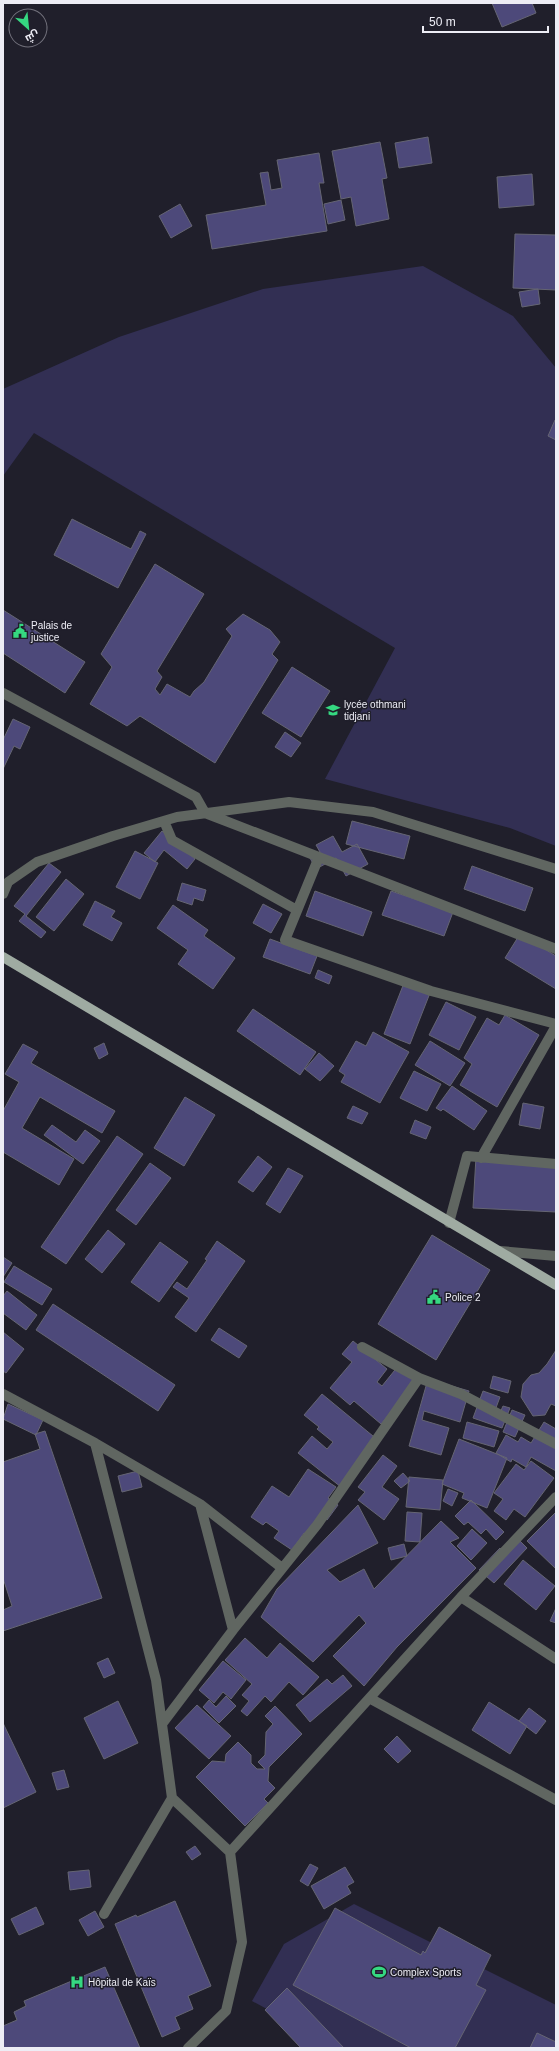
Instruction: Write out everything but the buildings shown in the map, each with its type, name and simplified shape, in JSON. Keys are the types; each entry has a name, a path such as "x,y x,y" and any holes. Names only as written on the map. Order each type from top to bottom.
{"main road":[{"path":"3,957 556,1285"}],"street":[{"path":"3,693 196,797 205,813 556,949"},
{"path":"3,894 8,882 36,862 164,821 205,813 289,802 373,812 556,869"},
{"path":"164,821 172,840 297,910"},
{"path":"319,857 285,940 431,990 556,1025 481,1158"},
{"path":"449,1222 468,1156 556,1164"},
{"path":"500,1251 556,1256"},
{"path":"362,1347 419,1378 461,1394 556,1444"},
{"path":"162,1724 233,1630 317,1525 419,1378"},
{"path":"3,1394 95,1443 200,1504 282,1568"},
{"path":"95,1443 156,1680 172,1798 104,1914"},
{"path":"230,1852 371,1699 461,1597 556,1497"},
{"path":"200,1504 233,1630"},
{"path":"461,1597 556,1659"},
{"path":"371,1699 556,1800"},
{"path":"172,1798 230,1852 242,1942 226,2011 188,2048"}],"shaded area":[{"path":"423,266 513,316 556,368 556,846 510,828 325,779 395,648 34,433 3,476 3,389 119,337 263,289"},
{"name":"Complex Sports","path":"354,1904 556,2005 556,2048 339,2048 252,2001 284,1944"}],"place":[{"name":"Palais de justice","path":"20,631"},
{"name":"lycée othmani tidjani","path":"333,710"},
{"name":"Police 2","path":"434,1297"},
{"name":"Complex Sports","path":"379,1972"},
{"name":"Hôpital de Kaïs","path":"77,1982"}]}
